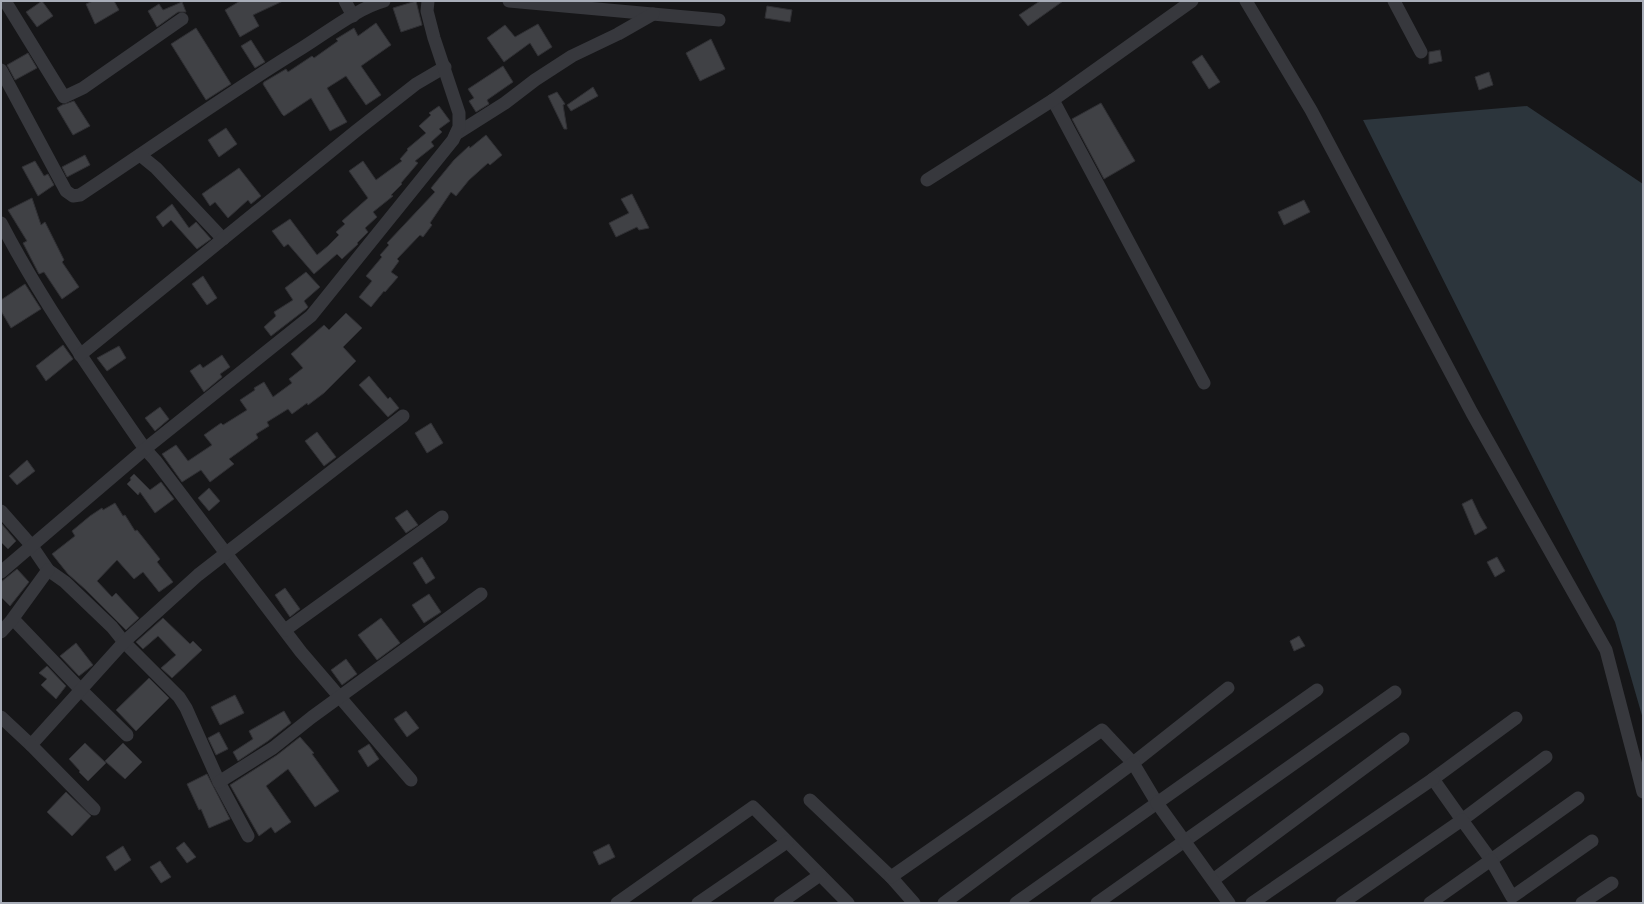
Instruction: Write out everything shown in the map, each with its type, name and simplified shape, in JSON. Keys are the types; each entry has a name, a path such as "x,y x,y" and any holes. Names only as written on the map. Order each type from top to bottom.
{"street":[{"path":"5,1 64,97 83,88 182,19"},
{"path":"345,1 353,16"},
{"path":"1,70 69,194 73,196 80,195 253,78 353,16 376,3 384,1"},
{"path":"428,1 427,11 459,112 460,120 456,134"},
{"path":"509,1 719,20"},
{"path":"927,180 1053,100 1192,1"},
{"path":"1246,1 1311,110 1472,413 1606,650 1643,792"},
{"path":"1394,1 1421,52"},
{"path":"1,572 145,449 311,316 456,134 505,103 535,80 572,56 618,34 653,14"},
{"path":"80,355 416,84 445,67"},
{"path":"1053,100 1204,383"},
{"path":"140,155 156,168 223,240"},
{"path":"1,223 16,252 80,355 145,449 155,460 301,652 411,780"},
{"path":"32,745 124,642 198,575 403,416"},
{"path":"1,511 32,545 48,570 65,582 106,622 178,697 186,708 219,782 248,836"},
{"path":"285,630 442,517"},
{"path":"1,632 13,619 48,570"},
{"path":"219,782 274,748 340,697 481,594"},
{"path":"13,619 81,690 127,735"},
{"path":"944,903 1133,763 1228,688"},
{"path":"1016,903 1317,690"},
{"path":"1098,903 1395,692"},
{"path":"1,717 32,745 94,810"},
{"path":"1252,903 1433,779 1516,718"},
{"path":"891,877 1102,730 1133,763 1157,803 1229,903"},
{"path":"1213,880 1403,739"},
{"path":"1342,903 1462,820 1546,757"},
{"path":"1433,779 1491,860 1511,901 1592,841"},
{"path":"1430,903 1578,798"},
{"path":"810,800 891,877 914,903"},
{"path":"616,903 753,807 848,903"},
{"path":"698,903 787,842"},
{"path":"780,903 820,875"},
{"path":"1582,903 1612,883"}],"shaded area":[{"path":"1527,106 1643,184 1643,719 1615,622 1363,120"}],"building":[{"path":"42,1 53,16 37,27 26,12"},
{"path":"93,1 114,1 119,10 95,24 86,4"},
{"path":"240,1 283,1 253,15 259,26 240,37 225,10"},
{"path":"416,1 422,25 401,32 393,8"},
{"path":"1040,1 1063,1 1028,26 1019,15"},
{"path":"182,2 186,12 178,12 157,27 148,11 159,4 163,10"},
{"path":"767,6 792,10 790,22 765,18"},
{"path":"376,23 391,45 361,66 381,95 366,105 346,76 327,88 347,122 330,131 311,98 284,116 282,114 263,84 264,82 286,69 288,72 312,56 314,58 338,41 336,39 354,28 358,36"},
{"path":"538,24 552,47 538,56 530,43 504,62 487,38 505,25 515,37"},
{"path":"196,28 231,84 206,100 171,44"},
{"path":"711,39 725,69 700,81 686,53"},
{"path":"251,40 265,62 255,68 241,46"},
{"path":"1440,50 1442,61 1429,64 1429,52"},
{"path":"28,53 37,68 15,80 7,65"},
{"path":"1202,55 1220,82 1209,89 1192,62"},
{"path":"503,66 513,82 487,100 489,104 476,112 469,101 474,98 468,89"},
{"path":"1489,72 1493,85 1479,90 1475,77"},
{"path":"593,87 598,96 571,111 567,105"},
{"path":"557,92 565,104 563,105 567,129 564,129 548,96"},
{"path":"74,101 90,126 73,135 57,108"},
{"path":"1101,103 1135,161 1104,179 1072,119"},
{"path":"439,106 450,121 439,129 442,132 431,142 434,146 415,161 418,163 401,183 402,184 391,195 393,196 373,212 377,217 365,228 368,232 342,259 337,254 314,274 288,244 284,247 272,231 290,219 317,255 328,246 339,235 336,232 345,224 342,221 368,198 349,171 363,161 376,180 402,161 400,159 408,150 407,149 426,133 419,126 431,115 429,113"},
{"path":"226,128 237,144 219,157 208,140"},
{"path":"486,135 502,155 490,165 488,163 469,180 456,196 451,192 430,223 432,225 423,237 420,235 397,259 399,261 391,272 398,277 371,307 359,297 372,281 366,276 382,257 380,255 389,245 387,243 435,192 431,188 454,160 469,146 470,148"},
{"path":"85,155 90,165 67,177 62,167"},
{"path":"35,161 44,176 48,174 54,185 38,196 22,167"},
{"path":"239,168 261,196 251,204 248,200 228,218 215,202 210,206 202,194"},
{"path":"632,194 649,228 639,230 637,227 616,237 609,223 629,213 621,199"},
{"path":"32,198 41,225 45,222 64,260 62,262 79,287 62,299 44,272 39,274 23,243 27,241 8,210"},
{"path":"1304,200 1310,212 1284,225 1278,212"},
{"path":"172,204 189,228 196,222 211,239 197,249 171,220 163,227 156,217"},
{"path":"306,272 320,287 304,301 308,307 306,309 271,336 264,327 276,316 274,312 293,300 285,288"},
{"path":"203,276 217,298 207,305 192,284"},
{"path":"25,284 41,309 11,328 1,311 1,300"},
{"path":"346,313 362,328 343,347 356,361 324,393 308,405 307,403 292,414 288,409 267,422 269,426 256,434 258,438 229,459 234,464 210,482 201,470 182,482 162,454 176,445 188,461 212,445 204,435 221,423 223,425 247,410 240,400 264,382 273,397 292,383 289,379 303,368 291,354 324,325 329,330"},
{"path":"63,345 73,359 46,381 36,366"},
{"path":"119,346 126,358 107,371 97,358"},
{"path":"222,355 230,367 220,374 222,377 204,392 190,371 200,364 203,368"},
{"path":"369,376 388,399 390,397 399,408 388,417 359,385"},
{"path":"160,407 169,419 155,431 145,418"},
{"path":"431,423 443,443 427,453 415,433"},
{"path":"317,432 336,457 324,466 305,441"},
{"path":"27,460 35,471 17,485 9,476"},
{"path":"134,474 150,490 161,482 174,499 155,513 140,492 138,495 127,484"},
{"path":"209,488 220,501 209,511 198,498"},
{"path":"1472,499 1487,528 1475,535 1462,504"},
{"path":"115,503 135,531 137,530 160,559 157,562 173,582 159,592 143,572 134,579 117,560 97,581 112,597 116,593 139,618 126,630 68,574 52,554 75,536 72,531 90,516 102,508 103,510"},
{"path":"407,510 418,525 406,533 395,518"},
{"path":"1,523 16,541 8,549 1,542"},
{"path":"422,557 435,578 426,584 413,563"},
{"path":"1497,557 1505,571 1495,577 1487,562"},
{"path":"17,569 29,582 10,606 1,597 1,582"},
{"path":"285,588 300,609 290,617 275,595"},
{"path":"429,594 441,612 424,623 412,605"},
{"path":"163,618 190,644 193,641 202,650 172,678 161,668 176,655 158,636 143,649 136,642"},
{"path":"381,618 400,643 377,660 358,635"},
{"path":"1299,636 1305,646 1294,651 1290,641"},
{"path":"76,643 93,665 79,676 60,656"},
{"path":"346,659 357,674 342,685 331,670"},
{"path":"47,666 66,686 56,699 41,685 47,679 39,673"},
{"path":"149,678 169,698 136,731 116,710"},
{"path":"235,695 244,713 220,725 211,707"},
{"path":"284,711 291,723 268,741 238,761 233,752 253,739 249,731"},
{"path":"406,711 419,728 407,737 394,719"},
{"path":"219,732 228,749 216,755 208,738"},
{"path":"300,737 314,753 312,754 339,791 315,807 288,769 266,786 291,822 275,833 271,827 259,836 230,785 277,755"},
{"path":"85,743 106,763 88,781 69,759"},
{"path":"123,743 142,762 125,779 105,761"},
{"path":"369,744 379,759 368,767 358,751"},
{"path":"207,774 230,819 209,828 201,809 199,810 187,784"},
{"path":"66,792 91,816 72,836 47,812"},
{"path":"184,842 196,857 187,863 176,848"},
{"path":"609,844 615,857 599,865 593,852"},
{"path":"123,846 131,860 115,871 106,857"},
{"path":"160,861 171,877 161,883 150,867"}]}
